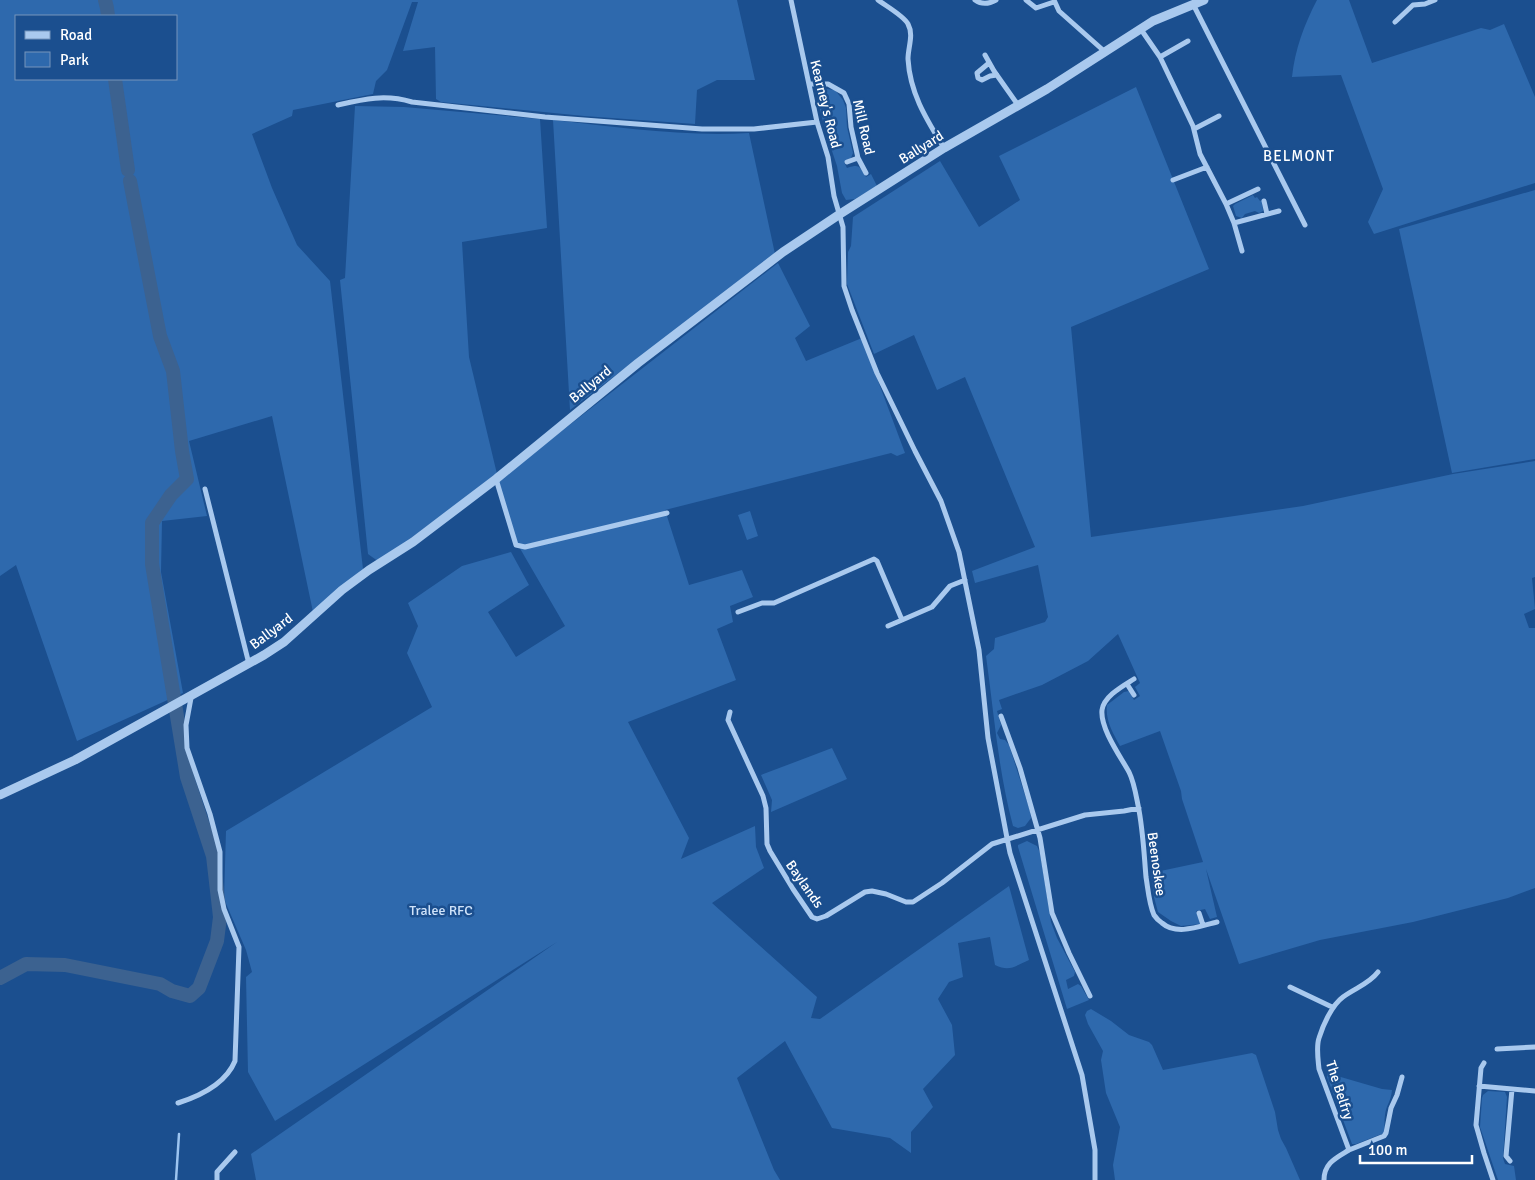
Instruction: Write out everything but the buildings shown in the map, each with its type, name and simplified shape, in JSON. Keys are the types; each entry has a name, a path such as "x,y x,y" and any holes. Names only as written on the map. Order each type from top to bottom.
{"street":[{"name":"Kearney's Road","path":"790,0 817,122 828,157 834,196 843,227 844,286 877,373 941,501 959,552 979,650 988,738 1010,854 1082,1075 1094,1150 1095,1180"},
{"path":"878,0 904,19 910,26 911,35 908,58 912,81 919,105 944,148"},
{"path":"975,0 980,3 990,4 996,0"},
{"path":"1026,0 1036,8 1054,1 1060,11 1104,51"},
{"path":"1395,22 1413,5 1425,4 1435,0"},
{"path":"1199,1 1305,225"},
{"name":"Ballyard","path":"0,795 75,760 186,697 249,664 284,642 342,590 413,542 496,479 638,363 783,252 944,148 1047,88 1140,28 1199,1"},
{"path":"1140,28 1160,57 1194,129 1200,154 1226,204 1242,251"},
{"path":"1160,57 1188,41"},
{"path":"985,55 1018,105"},
{"path":"989,63 979,70 977,73 978,78 982,80 997,75"},
{"name":"Mill Road","path":"809,84 828,84 844,93 849,104 851,127 858,158 866,173"},
{"path":"338,104 374,97 393,98 545,117 702,129 754,129 817,122"},
{"path":"1194,129 1219,116"},
{"path":"847,162 858,158"},
{"path":"1173,180 1206,166"},
{"path":"1226,204 1258,189"},
{"path":"1264,201 1267,214"},
{"path":"1234,223 1279,211"},
{"path":"496,479 516,545 525,547 667,513"},
{"path":"205,489 249,664"},
{"path":"738,612 762,603 774,603 874,559 878,561 902,620"},
{"path":"888,626 932,607 950,586 965,580"},
{"name":"Beenoskee","path":"1134,678 1103,703 1102,712 1103,721 1117,752 1130,774 1139,808 1148,893 1154,916 1163,925 1177,930 1217,922"},
{"path":"1127,684 1134,695"},
{"path":"178,1103 195,1097 232,1070 235,1061 239,947 224,909 220,890 220,852 210,814 188,748 186,725 191,698 186,697"},
{"name":"Baylands","path":"730,712 728,720 763,796 766,808 767,844 793,889 812,917 816,919 826,916 865,892 872,891 906,902 912,902 942,883 992,844 1007,838"},
{"path":"1002,716 1020,768 1038,830 1052,913 1090,996"},
{"path":"1007,838 1085,815 1139,808"},
{"path":"1200,913 1203,926"},
{"name":"The Belfry","path":"1349,1150 1319,1069 1319,1038 1332,1007 1342,997 1371,980 1378,972"},
{"path":"1290,987 1332,1007"},
{"path":"1497,1049 1535,1047"},
{"path":"1484,1063 1481,1068 1476,1125 1493,1180"},
{"path":"1324,1180 1324,1173 1332,1161 1349,1150 1384,1136 1402,1077"},
{"path":"1479,1086 1535,1091"},
{"path":"1510,1161 1506,1156 1512,1089"},
{"path":"217,1180 217,1172 235,1152"}],"green space":[{"path":"0,0 737,0 755,80 717,80 697,90 695,124 584,116 441,102 436,99 435,47 403,51 418,2 412,2 387,70 376,81 373,94 293,110 292,116 252,134 272,188 297,245 330,281 363,569 313,612 272,416 189,441 207,516 162,521 161,572 183,693 77,741 16,565 0,576"},
{"path":"1317,0 1349,0 1372,63 1481,28 1490,30 1504,24 1535,97 1535,183 1374,234 1368,222 1383,189 1341,75 1292,77 1301,37"},
{"path":"1136,87 1209,269 1071,327 1091,537 1303,506 1453,474 1535,461 1535,577 1532,578 1535,609 1524,614 1529,628 1535,628 1535,888 1508,898 1413,922 1320,940 1239,964 1206,869 1217,917 1210,919 1205,909 1196,911 1200,924 1181,926 1158,912 1151,873 1203,862 1160,731 1120,746 1110,726 1107,716 1107,705 1124,692 1129,691 1134,700 1140,696 1135,687 1140,683 1118,634 1088,661 1042,685 999,700 1002,709 997,711 1001,725 997,733 1000,739 1005,740 1009,745 1031,818 1025,826 1018,828 1013,826 1000,763 986,656 994,649 995,638 1045,622 1048,617 1038,565 975,583 972,571 1035,547 965,377 937,390 914,335 874,354 847,284 848,252 851,246 853,217 940,161 979,227 1020,200 999,156"},
{"path":"819,88 835,90 843,100 846,108 847,127 853,153 851,158 844,162 847,168 857,166 866,177 871,174 877,186 855,199 846,200 842,193 837,166 820,110"},
{"path":"355,106 404,107 540,119 547,228 462,242 469,357 497,474 379,562 368,554 340,280 345,278"},
{"path":"553,120 700,134 749,133 775,254 570,410"},
{"path":"1535,190 1535,459 1452,473 1399,229"},
{"path":"1253,195 1260,201 1262,200 1263,211 1245,214 1242,218 1236,216 1233,206"},
{"name":"Tralee RFC","path":"778,263 810,326 795,338 806,361 862,338 905,453 897,456 891,453 665,510 689,585 742,570 753,597 730,606 733,622 717,629 736,680 628,722 689,838 681,859 755,826 756,847 764,868 712,903 817,997 811,1018 820,1019 1009,886 1029,960 1009,968 1000,967 995,965 990,937 958,943 963,977 949,982 938,999 952,1025 955,1055 923,1089 933,1107 911,1132 911,1153 890,1138 832,1128 785,1041 737,1078 774,1170 780,1180 256,1180 251,1154 557,942 275,1121 248,1072 246,977 252,972 246,950 224,899 226,831 432,707 407,653 418,626 408,603 462,566 511,552 529,585 488,612 516,657 565,626 518,545 496,482"},
{"path":"750,511 758,536 747,540 738,515"},
{"path":"832,748 847,779 771,812 772,800 761,775"},
{"path":"1027,841 1037,846 1040,853 1051,922 1057,938 1075,972 1074,976 1066,980 1068,989 1078,984 1089,1000 1067,1009 1018,847 1018,845"},
{"path":"1091,1009 1129,1035 1149,1042 1163,1070 1252,1053 1256,1055 1275,1112 1281,1139 1300,1180 1115,1180 1113,1165 1120,1127 1106,1093 1101,1060 1103,1051 1085,1015"},
{"path":"1327,1073 1382,1089 1392,1090 1385,1117 1384,1133 1352,1144"},
{"path":"1488,1091 1505,1092 1507,1097 1503,1158 1505,1164 1514,1166 1516,1180 1498,1180 1480,1127 1482,1098"}],"waterway":[{"path":"105,0 108,15"},
{"path":"115,80 128,170"},
{"path":"0,978 26,964 65,965 160,984 172,991 190,996 199,988 217,941 220,917 213,856 187,777 152,564 152,523 171,495 187,479 173,371 160,336 130,181"},
{"path":"176,1180 179,1134"}],"district":[{"name":"BELMONT","path":"1299,156"}]}
